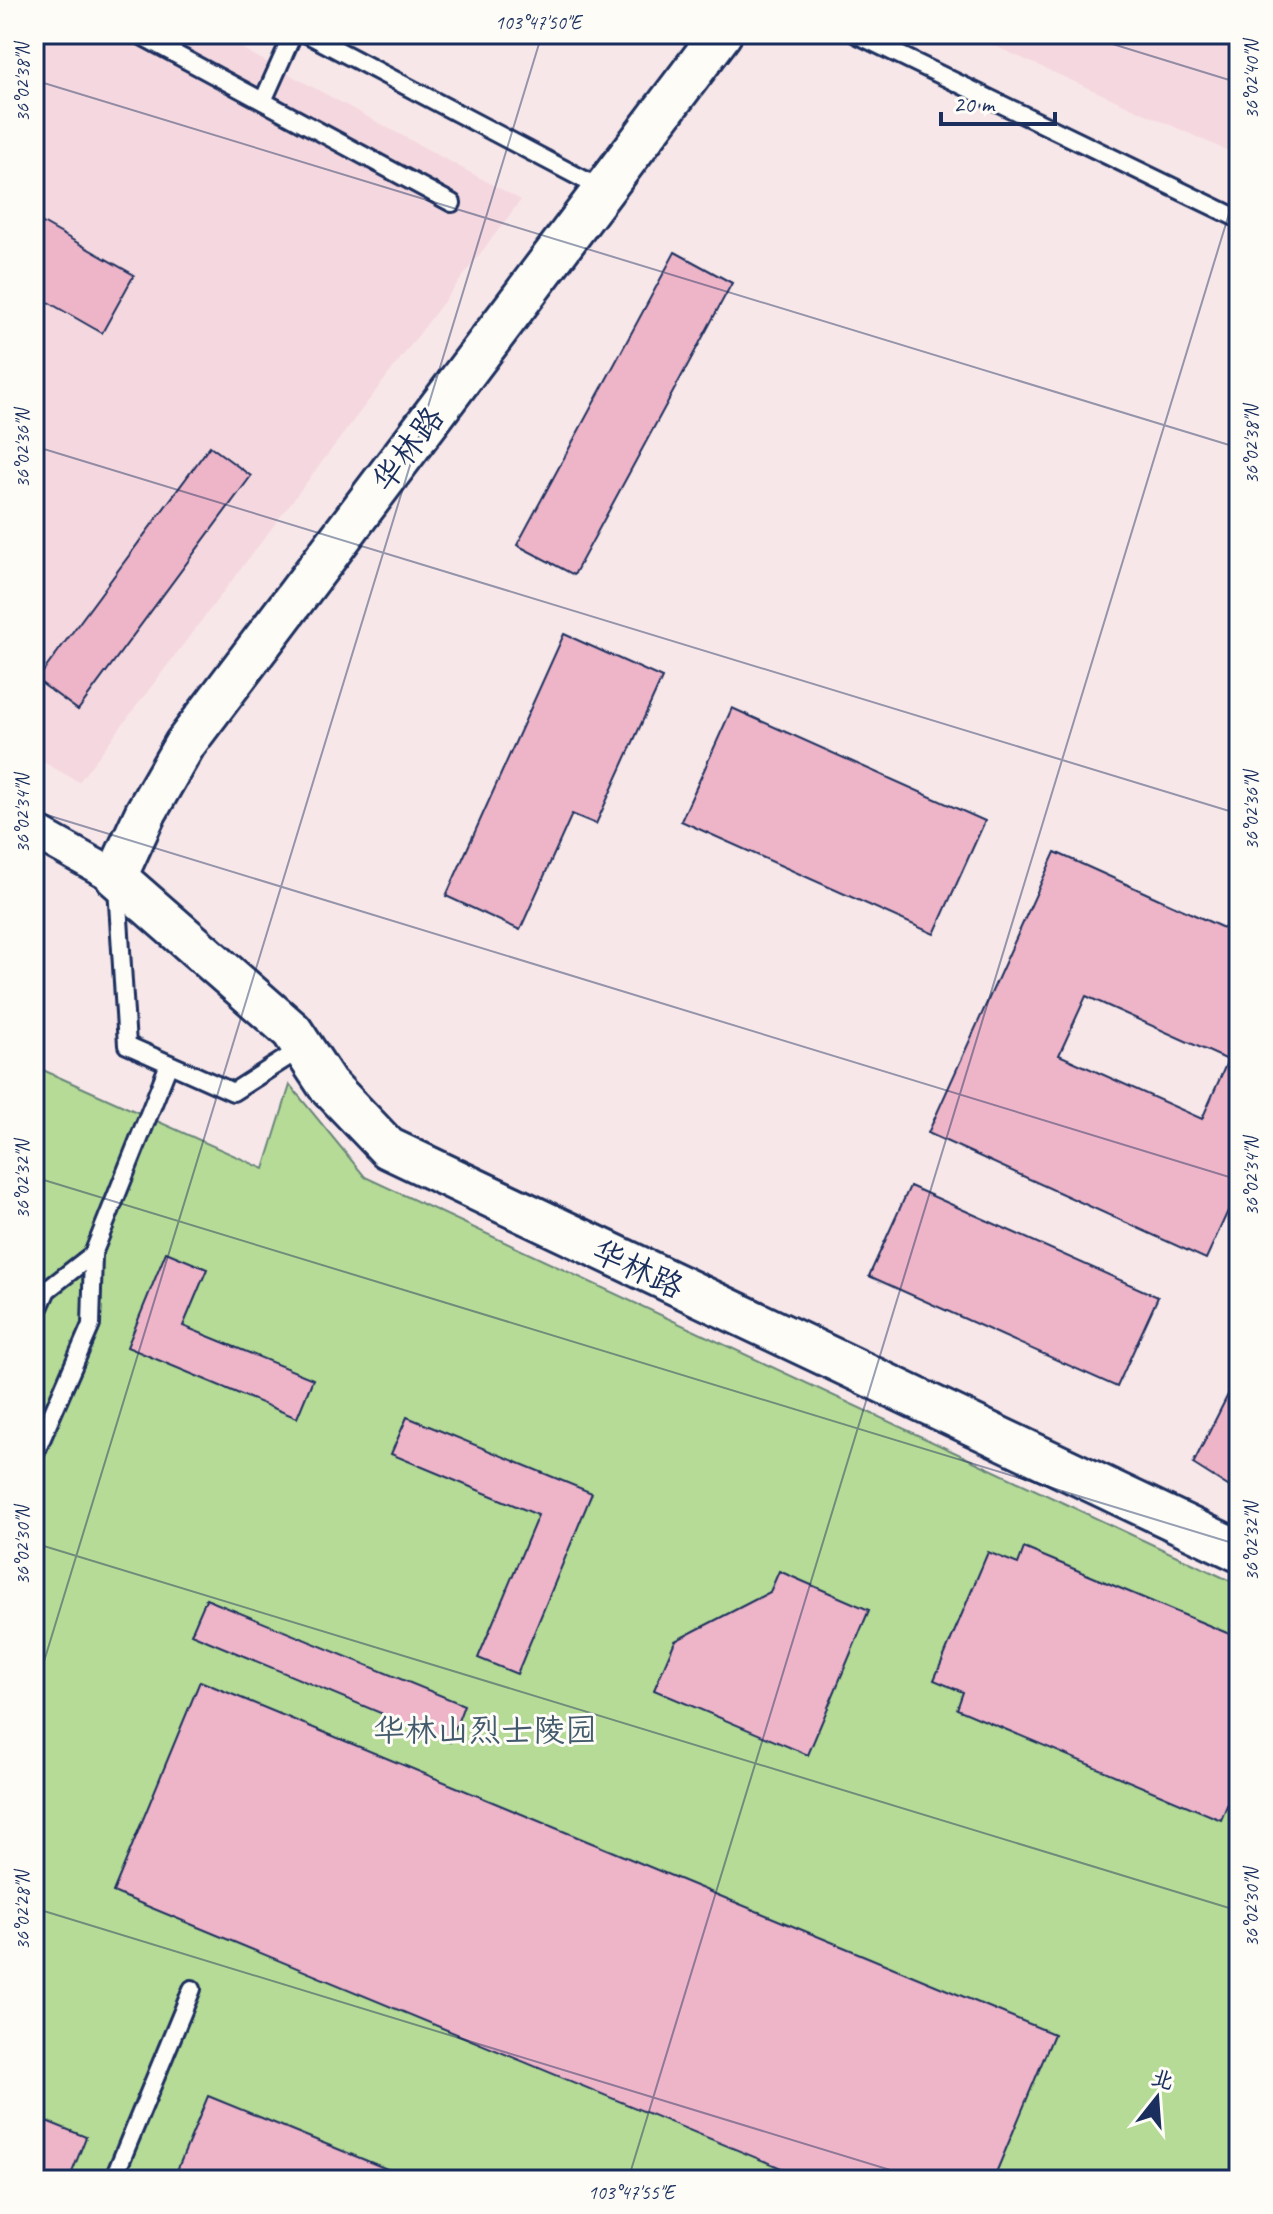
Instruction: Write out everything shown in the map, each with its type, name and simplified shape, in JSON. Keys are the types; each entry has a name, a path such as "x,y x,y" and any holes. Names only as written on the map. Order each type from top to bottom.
{"street":[{"name":"华林路","path":"116,877 146,812 185,744 721,34"},
{"name":"华林路","path":"34,831 116,877 292,1031 327,1084 388,1148 1239,1551"}],"lane":[{"path":"138,34 452,203"},
{"path":"263,101 293,34"},
{"path":"307,34 603,190"},
{"path":"856,34 1239,219"},
{"path":"116,877 127,1045 233,1092 303,1047"},
{"path":"34,1456 91,1325 93,1254 169,1064"},
{"path":"34,1319 47,1290 93,1254"},
{"path":"113,2180 192,1989"}],"shaded area":[{"path":"34,34 215,34 521,200 79,782 34,757"},
{"path":"968,34 1239,34 1239,156"}],"green space":[{"name":"华林山烈士陵园","path":"34,1066 264,1169 290,1085 365,1177 1239,1585 1239,2180 34,2180"}],"building":[{"path":"34,218 134,275 102,333 34,294"},
{"path":"675,252 732,283 574,575 517,545"},
{"path":"210,446 251,476 78,710 37,680"},
{"path":"564,634 662,678 596,824 572,814 520,930 446,896"},
{"path":"732,708 985,821 934,934 681,821"},
{"path":"1055,852 1239,935 1239,1187 1206,1259 928,1133","holes":["1086,996 1228,1060 1202,1119 1059,1055"]},
{"path":"910,1186 1158,1297 1117,1387 869,1276"},
{"path":"166,1252 207,1269 183,1326 313,1379 297,1418 127,1347"},
{"path":"1239,1373 1239,1493 1193,1464"},
{"path":"407,1417 592,1493 517,1674 478,1658 538,1515 391,1454"},
{"path":"1024,1548 1239,1638 1239,1808 1228,1803 1221,1820 957,1709 963,1692 934,1680 988,1552 1018,1564"},
{"path":"779,1571 869,1610 808,1755 654,1690 675,1641 770,1592"},
{"path":"206,1599 464,1705 450,1742 191,1634"},
{"path":"200,1681 1054,2034 993,2180 810,2180 113,1892"},
{"path":"208,2096 414,2180 173,2180"},
{"path":"34,2116 86,2137 69,2180 34,2180"}]}
